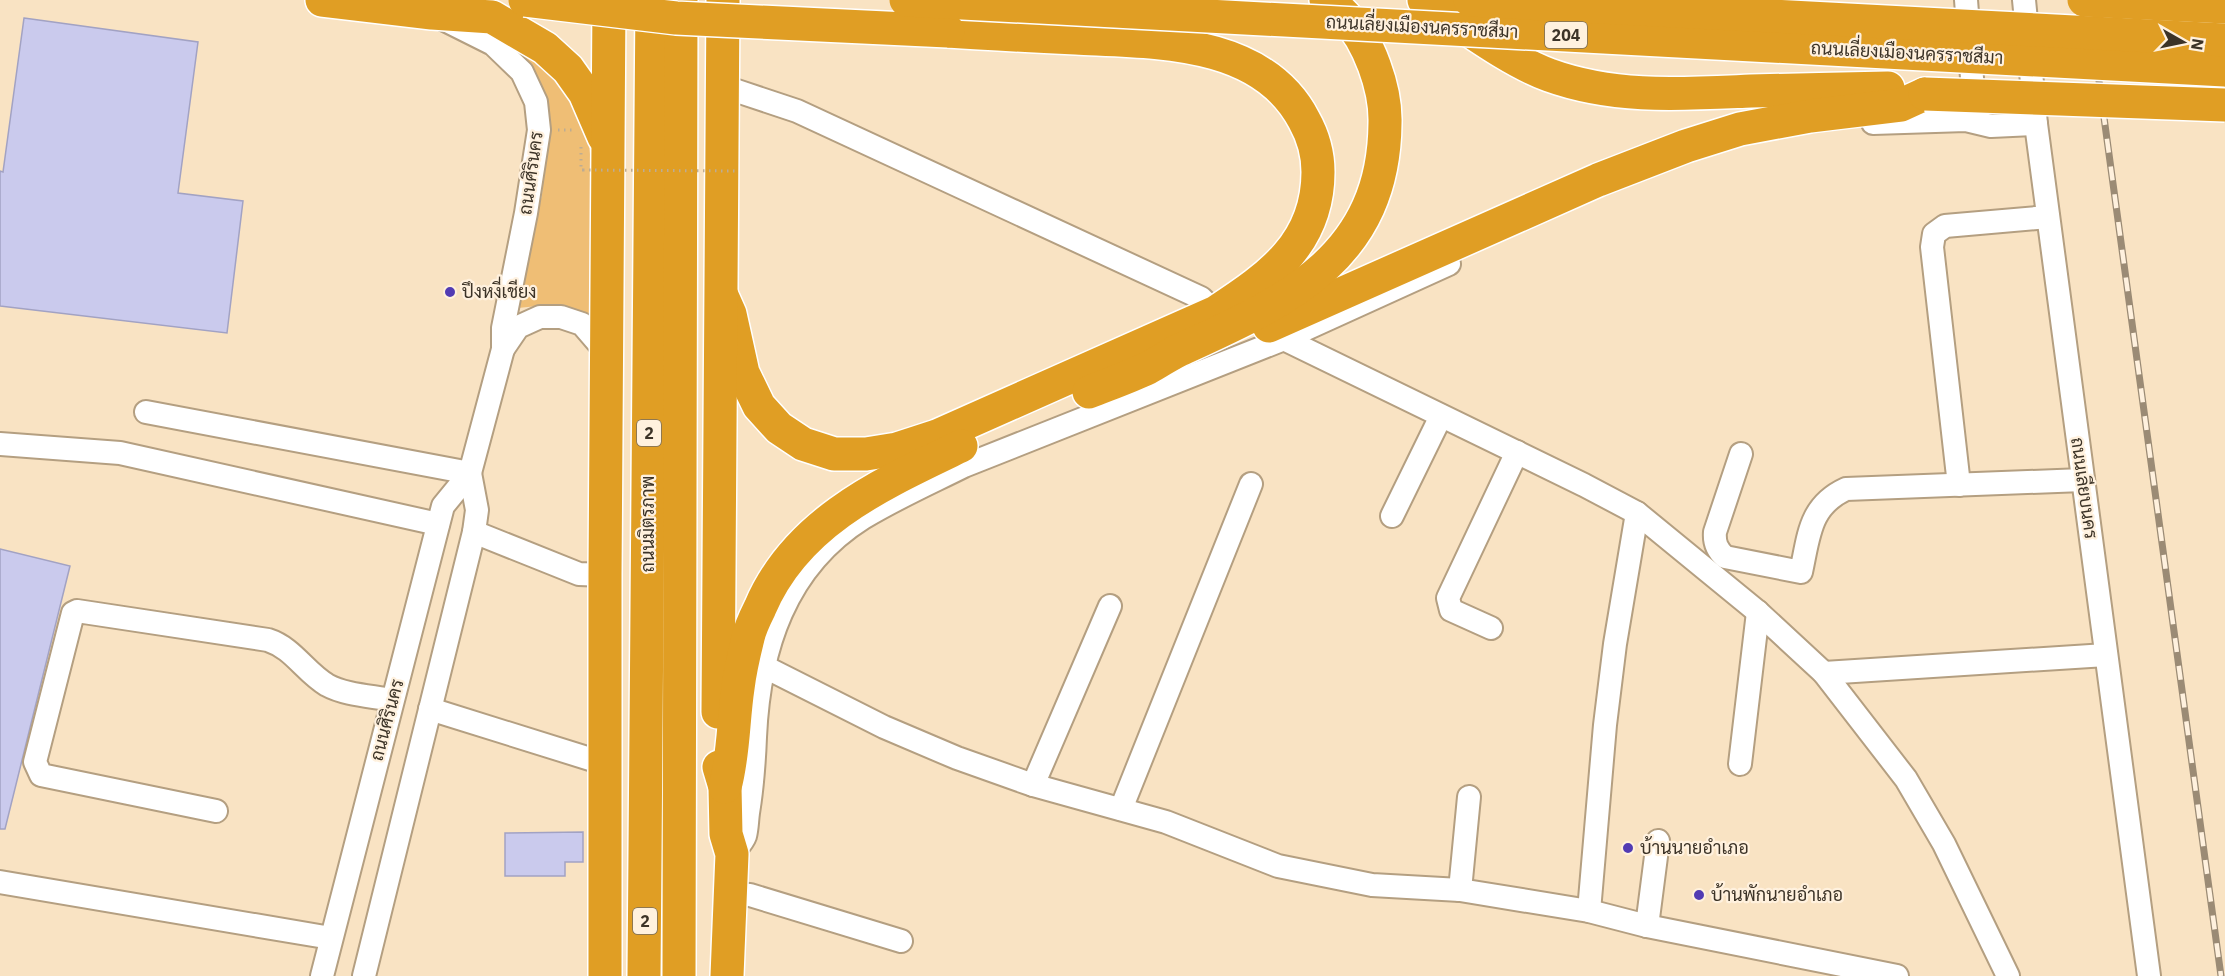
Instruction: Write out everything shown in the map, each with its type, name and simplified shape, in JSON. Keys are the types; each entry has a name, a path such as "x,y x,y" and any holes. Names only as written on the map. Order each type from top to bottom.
{"highway":[{"path":"322,0 432,13 492,17 546,48 568,69 585,93 595,133"},
{"path":"492,17 524,0 676,18 1129,40 1181,45 1223,55 1255,69 1280,87 1298,108 1311,134 1318,161 1318,191 1307,227 1284,261 1252,288 1216,312 937,436 897,449 866,454 834,454 803,444 779,428 759,406 743,373 730,314 722,296"},
{"path":"605,976 604,575 607,353 595,133 609,0"},
{"name":"ถนนมิตรภาพ","path":"644,976 652,0"},
{"name":"ถนนมิตรภาพ","path":"679,976 681,0"},
{"path":"723,0 717,761 725,787"},
{"name":"ถนนเลี่ยงเมืองนครราชสีมา","path":"906,0 2225,70"},
{"path":"727,976 732,854 726,834 725,787 731,764 738,688 748,635 768,589 799,546 834,515 879,486 973,441 1151,366 1165,356 1251,318 1309,281 1339,253 1362,222 1381,171 1385,152 1385,114 1380,81 1364,44 1345,15 1326,0"},
{"path":"1424,0 1509,54 1547,74 1587,87 1631,93 1809,103 1901,105 1925,94 2225,105"},
{"name":"ถนนเลี่ยงเมืองนครราชสีมา","path":"1470,0 2225,40"},
{"path":"2084,0 2225,7"},
{"path":"1151,366 1170,368 1635,165 1809,103"},
{"path":"679,429 722,353"}],"street":[{"path":"1966,0 1974,105 1966,120"},
{"name":"ถนนเลียบนคร","path":"2024,0 2036,124 2149,976"},
{"name":"ถนนศิรินคร","path":"322,976 443,506 470,473 502,349 502,328 526,213 540,130 536,102 522,72 493,44 432,13"},
{"path":"723,90 737,91 797,111 1205,299"},
{"path":"732,854 745,837 754,773 756,706 762,666 777,618 801,579 830,545 862,519 964,466 1280,337 1602,195 1690,160 1746,144 1848,124 1966,120 1991,126 2036,124"},
{"path":"1959,485 1932,247 1934,234 1945,226 2048,217"},
{"name":"ถนนศิรินคร","path":"502,349 519,327 540,318 561,317 582,324 607,353"},
{"path":"1280,337 1637,513 1758,612 1824,673 1906,779 1944,844 2008,976"},
{"path":"146,412 470,473"},
{"path":"1392,516 1441,416"},
{"path":"0,444 120,453 438,524"},
{"path":"1491,628 1451,610 1448,598 1517,452"},
{"path":"1741,454 1714,532 1714,542 1725,557 1801,572 1813,520 1819,508 1837,493 1846,489 2083,480"},
{"name":"ถนนศิรินคร","path":"364,976 474,532 477,510 470,473"},
{"path":"1121,809 1251,484"},
{"path":"1589,911 1605,725 1615,644 1637,513"},
{"path":"474,532 579,574 604,575"},
{"path":"1033,785 1110,606"},
{"path":"216,811 41,775 35,762 74,613 77,611 268,640 289,651 327,685 340,690 392,700"},
{"path":"1740,764 1758,612"},
{"path":"1824,673 2106,655"},
{"path":"762,666 884,727 957,758 1033,785 1176,826 1278,866 1372,885 1460,890 1589,911 1647,926 1897,976"},
{"path":"430,709 606,764"},
{"path":"1460,890 1469,797"},
{"path":"1647,926 1658,841"},
{"path":"0,882 331,938"},
{"path":"731,894 750,895 901,941"}],"path":[{"path":"540,130 595,133 582,170 736,171"}],"shaded area":[{"path":"501,35 541,57 586,119 591,163 593,320 571,308 557,304 518,308 516,301 542,195 547,130"}],"building":[{"path":"24,18 198,42 178,193 243,201 227,333 0,306 0,171 3,172"},
{"path":"0,549 70,566 5,829 0,829"},
{"path":"583,832 583,862 565,862 565,876 505,876 505,833"}],"railway":[{"path":"2088,0 2221,976"}],"place":[{"name":"ปึงหงี่เชียง","path":"450,292"},
{"name":"บ้านนายอำเภอ","path":"1628,848"},
{"name":"บ้านพักนายอำเภอ","path":"1699,895"}]}
